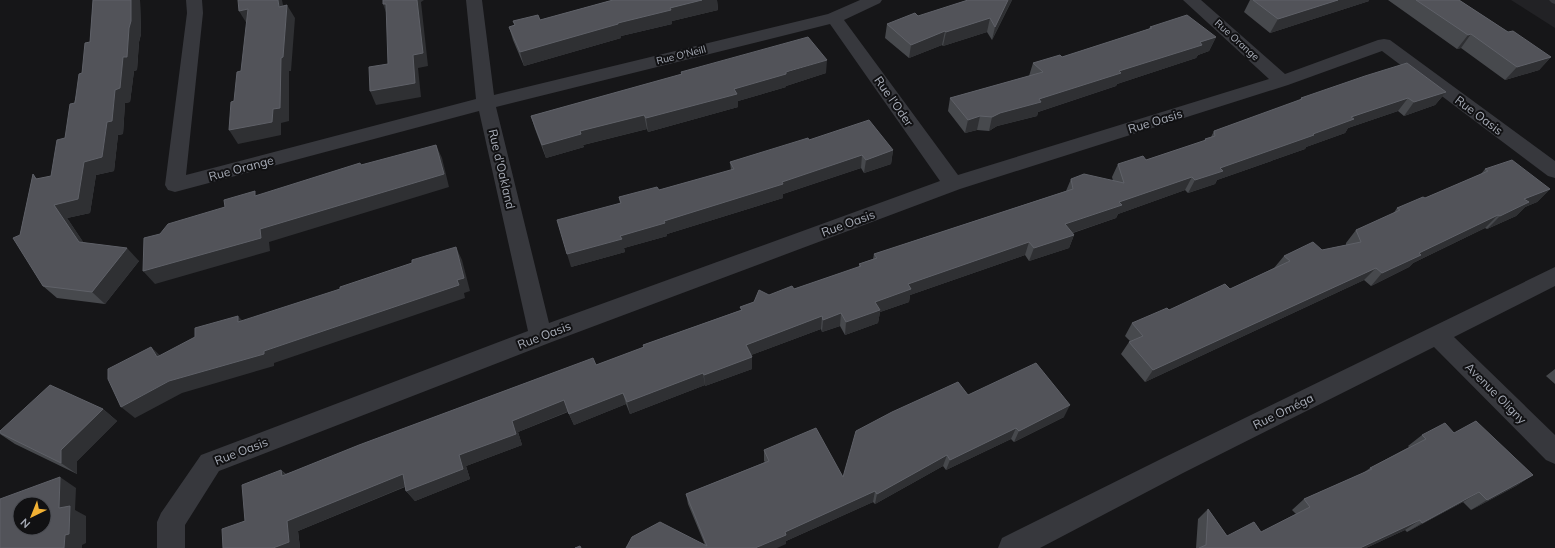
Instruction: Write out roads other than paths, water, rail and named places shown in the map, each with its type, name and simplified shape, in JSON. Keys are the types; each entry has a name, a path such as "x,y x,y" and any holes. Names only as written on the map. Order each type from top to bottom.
{"street":[{"name":"Rue Orange","path":"194,0 195,13 175,185 486,104"},
{"name":"Rue d'Oakland","path":"474,0 486,104 541,336"},
{"name":"Rue O'Neill","path":"486,104 834,18 874,0"},
{"name":"Rue Orange","path":"1191,0 1282,81"},
{"name":"Rue l'Oder","path":"834,18 953,184"},
{"name":"Rue Oasis","path":"171,548 171,522 210,462 541,336 953,184 1282,81 1384,44 1555,171"},
{"name":"Rue Oméga","path":"1012,548 1174,464 1555,276"},
{"name":"Avenue Oligny","path":"1437,335 1555,452"}]}
